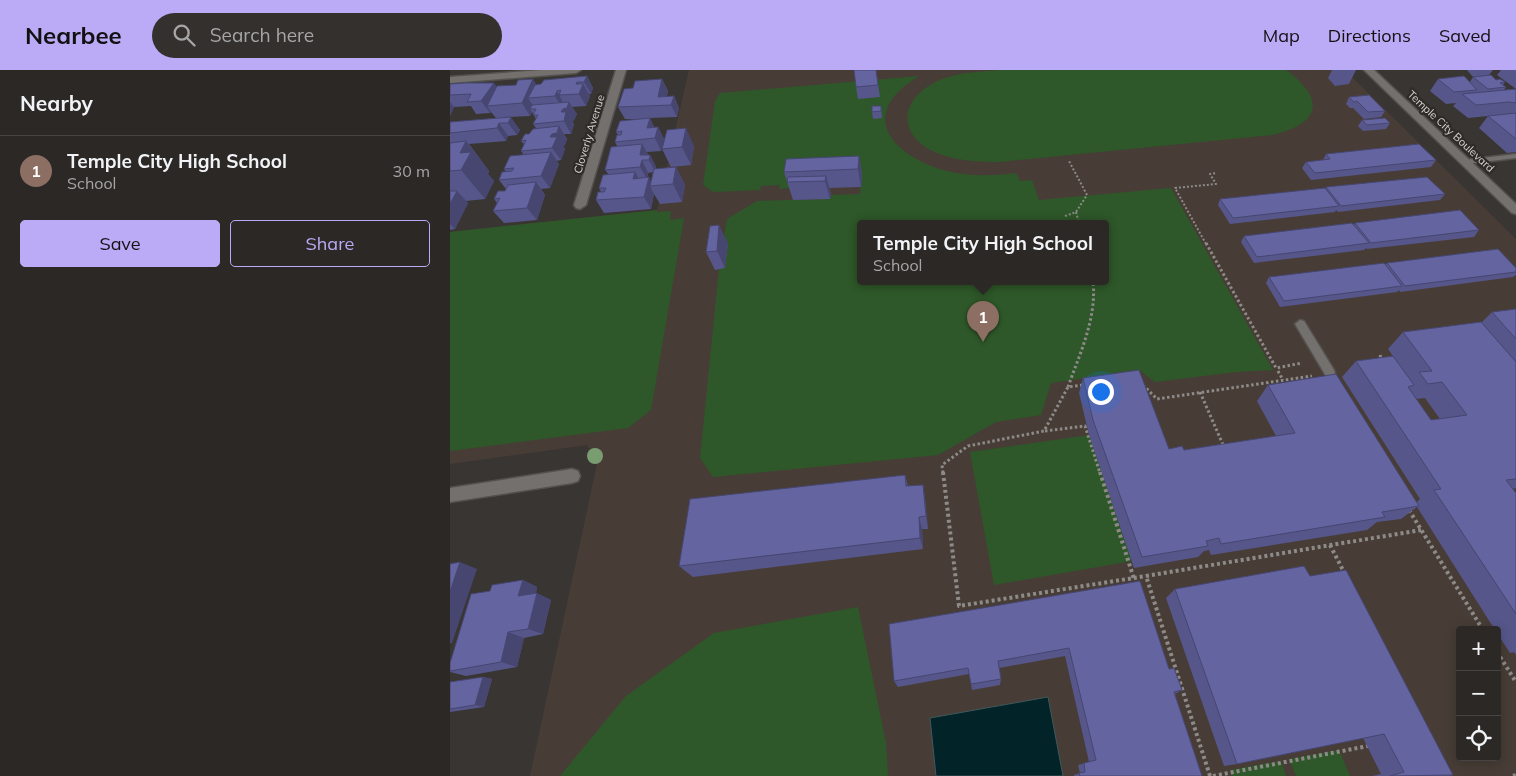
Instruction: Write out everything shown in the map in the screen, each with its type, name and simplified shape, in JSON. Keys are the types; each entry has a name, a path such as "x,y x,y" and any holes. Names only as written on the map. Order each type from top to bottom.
{"street":[{"path":"450,80 576,70"},
{"name":"Cloverly Avenue","path":"580,205 621,70"},
{"name":"Temple City Boulevard","path":"1369,70 1516,210"},
{"path":"450,494 572,476"}],"lane":[{"path":"1465,162 1516,156"},
{"path":"1300,324 1330,373"}],"path":[{"path":"1065,216 1076,212 1087,194 1069,161"},
{"path":"1217,173 1210,174 1216,184 1175,188 1276,368 1323,360"},
{"path":"1076,212 1077,220"},
{"path":"1044,431 1068,387 1090,317 1095,290 1094,285"},
{"path":"1380,355 1384,367"},
{"path":"1278,371 1283,380"},
{"path":"1136,378 1157,399 1330,373"},
{"path":"1068,387 1087,384"},
{"path":"1200,392 1225,449"},
{"path":"1134,578 1085,426 1044,431 968,446 942,466 959,606 1134,578 1421,530"},
{"path":"1406,505 1481,626"},
{"path":"1330,545 1347,579"},
{"path":"1146,576 1212,776 1368,746"},
{"path":"1501,658 1516,682"}],"shaded area":[{"path":"689,70 1345,70 1516,239 1516,776 530,776 597,464 587,445 450,464 450,232 657,210"}],"green space":[{"path":"999,70 1286,70 1308,91 1312,100 1312,109 1309,117 1300,124 1272,135 999,162 970,161 942,155 926,148 916,138 909,128 907,117 910,106 927,87 942,79 956,75"},
{"path":"919,76 900,90 889,104 885,118 887,130 895,143 924,163 943,170 970,175 1016,173 1020,181 1032,180 1039,200 1171,188 1273,370 1236,372 1155,382 1139,370 1051,383 1041,415 996,422 938,455 713,477 700,458 719,269 727,219 757,201 830,199 830,195 860,194 862,174 789,188 779,189 780,185 761,186 760,190 713,192 703,185 715,101 720,93"},
{"path":"657,210 657,212 671,211 670,220 684,218 651,410 628,428 450,451 450,232"},
{"path":"1089,435 1132,561 994,585 970,452"},
{"path":"858,607 886,743 888,776 560,776 626,696 714,633"},
{"path":"1339,750 1350,776 1296,776 1289,759"},
{"path":"1281,761 1286,776 1232,776 1230,770"}],"water":[{"path":"1048,697 1063,776 936,776 930,718"}],"building":[{"path":"854,70 876,70 878,85 856,87"},
{"path":"1491,75 1496,80 1500,79 1505,82 1500,83 1506,87 1488,89 1473,77"},
{"path":"587,76 584,82 577,82 576,84 583,84 579,94 559,95 561,90 557,91 555,96 528,98 535,85 541,84 544,80"},
{"path":"1464,76 1477,90 1454,92 1438,79"},
{"path":"533,79 522,103 487,106 497,86 516,85 518,80"},
{"path":"662,79 658,97 674,96 671,105 618,107 624,89 633,88 635,81"},
{"path":"494,83 481,101 467,102 471,94 450,95 450,84"},
{"path":"1516,89 1516,103 1476,105 1462,94"},
{"path":"1369,95 1385,111 1368,112 1357,101 1354,102 1349,97"},
{"path":"569,102 567,108 561,112 566,112 564,121 533,124 538,115 533,115 536,109 530,109 532,105"},
{"path":"872,106 881,106 881,111 872,112"},
{"path":"1516,113 1516,139 1488,116"},
{"path":"511,117 508,123 499,123 497,128 450,133 450,122"},
{"path":"650,118 647,128 658,127 655,138 615,142 617,135 621,135 622,131 616,132 620,121"},
{"path":"1385,118 1390,123 1367,125 1362,120"},
{"path":"559,126 557,133 552,134 550,137 557,137 552,148 521,151 526,140 521,141 525,134 529,134 533,129"},
{"path":"686,128 682,147 662,149 667,130"},
{"path":"466,141 460,153 471,152 461,170 450,171 450,143"},
{"path":"642,144 640,155 650,155 649,160 642,160 640,167 605,170 611,147"},
{"path":"1419,144 1436,160 1315,173 1306,162 1330,159 1326,154"},
{"path":"551,152 541,176 499,180 502,172 512,171 514,168 504,169 510,156"},
{"path":"859,156 858,169 784,172 786,159"},
{"path":"676,167 673,184 650,186 654,169"},
{"path":"635,172 633,179 649,177 644,197 596,200 598,192 604,192 606,188 599,188 603,175"},
{"path":"826,176 825,181 787,182 788,177"},
{"path":"1427,177 1445,194 1341,206 1326,187"},
{"path":"536,182 527,208 493,211 500,198 494,199 498,191 505,191 508,185"},
{"path":"1325,188 1339,206 1233,218 1220,199"},
{"path":"450,191 457,191 450,204"},
{"path":"1460,210 1479,230 1371,243 1355,223"},
{"path":"1352,223 1369,243 1257,257 1244,236"},
{"path":"719,225 717,251 706,252 710,226"},
{"path":"1498,249 1516,268 1516,272 1405,286 1387,263"},
{"path":"1384,263 1402,286 1284,301 1269,277"},
{"path":"1516,309 1516,339 1492,312"},
{"path":"1481,322 1516,362 1516,479 1506,480 1516,493 1516,614 1434,490 1441,489 1356,361 1393,356 1414,385 1408,387 1431,420 1467,415 1442,382 1428,384 1419,372 1432,371 1403,332"},
{"path":"1139,370 1169,449 1182,446 1184,450 1295,433 1268,385 1336,374 1419,506 1382,512 1385,517 1221,544 1219,538 1206,541 1208,546 1142,557 1093,420 1083,378"},
{"path":"905,475 906,486 923,485 926,516 919,517 920,538 679,566 690,499"},
{"path":"460,562 450,592 450,564"},
{"path":"1304,566 1310,576 1346,570 1453,775 1390,776 1404,772 1384,734 1237,764 1175,589"},
{"path":"523,580 518,596 537,593 528,629 508,632 501,662 450,671 450,663 471,594 490,591 492,585"},
{"path":"1140,581 1169,669 1174,668 1182,690 1174,692 1202,776 1080,776 1079,773 1085,772 1084,763 1096,760 1069,648 998,661 1001,679 971,684 968,668 894,681 889,624"},
{"path":"483,677 475,705 450,709 450,682"}],"place":[{"name":"Temple City High School","path":"983,342"}]}
